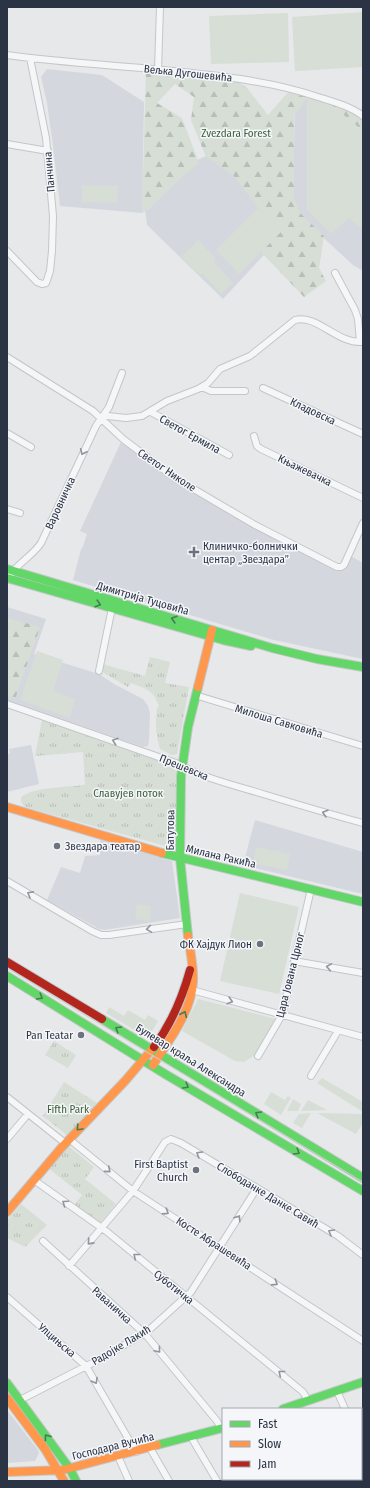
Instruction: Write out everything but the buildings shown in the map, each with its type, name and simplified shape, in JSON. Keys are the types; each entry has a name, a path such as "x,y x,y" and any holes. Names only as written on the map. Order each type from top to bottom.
{"main road":[{"name":"Димитрија Туцовића","path":"8,575 112,608 317,659 363,667"},
{"name":"Димитрија Туцовића","path":"8,575 211,633"},
{"name":"Батутова","path":"152,1065 181,1021 188,1005 192,990 193,982 180,858 182,766 195,695 211,633"},
{"name":"Милана Ракића","path":"7,807 180,858 363,902"},
{"name":"Батутова","path":"8,1208 67,1141 152,1049 166,1030 182,1001 187,985 191,961"},
{"name":"Булевар краља Александра","path":"7,962 363,1178"},
{"path":"7,976 363,1192"},
{"path":"285,1408 363,1382"},
{"path":"7,1383 70,1469 76,1481"},
{"path":"7,1398 45,1449 64,1481"},
{"name":"Господара Вучића","path":"7,1472 70,1469 222,1429"}],"street":[{"path":"158,70 160,7"},
{"name":"Вељка Дугошевића","path":"7,55 246,79 282,86 338,104 363,116"},
{"name":"Панчина","path":"7,251 37,282 42,284 46,283 48,280 52,251 53,216 48,152 30,58"},
{"path":"7,144 48,152"},
{"path":"336,273 355,310 358,319 361,342"},
{"name":"Светог Ермила","path":"102,418 108,416 126,418 137,417 151,412 167,401 202,387 208,383 220,369 250,356 296,320 304,319 341,338 361,342"},
{"name":"Светог Николе","path":"7,357 89,408 102,418 123,440 175,478 268,532 337,567 344,565 363,523"},
{"name":"Варовничка","path":"8,575 34,552 41,543 97,424 108,407 122,373"},
{"path":"202,387 211,391 245,391"},
{"name":"Кладовска","path":"263,388 363,434"},
{"name":"Светог Ермила","path":"151,412 229,455"},
{"path":"7,433 31,447"},
{"name":"Књажевачка","path":"254,436 256,444 261,449 363,498"},
{"path":"7,509 20,513"},
{"path":"99,672 112,608"},
{"name":"Милоша Савковића","path":"195,695 363,746"},
{"name":"Прешевска","path":"7,704 176,763 229,784 363,823"},
{"path":"7,881 101,935 187,924"},
{"name":"Цара Јована Црног","path":"258,1056 282,1016 311,889"},
{"path":"294,961 363,973"},
{"path":"192,990 363,1038"},
{"path":"312,1076 338,1031"},
{"name":"Косте Абрашевића","path":"7,1097 133,1191 361,1340"},
{"path":"7,1139 28,1114"},
{"name":"Слободанке Данке Савић","path":"133,1191 165,1142 171,1139 181,1143 338,1236 363,1255"},
{"name":"Суботичка","path":"34,1180 102,1229 303,1392 308,1400"},
{"name":"Радојке Лакић","path":"20,1400 145,1334 186,1297 257,1188"},
{"path":"69,1266 133,1191"},
{"name":"Раваничка","path":"43,1241 145,1334 222,1429"},
{"name":"Улцињска","path":"7,1296 86,1366 136,1452"},
{"path":"361,1340 363,1333"},
{"path":"337,1391 345,1408"},
{"path":"191,1437 217,1481"},
{"path":"150,1448 169,1481"},
{"path":"118,1456 129,1481"}],"shaded area":[{"path":"47,69 102,75 144,102 142,213 60,206 47,103 41,77"},
{"path":"295,94 331,108 363,172 363,271 353,265 293,210"},
{"path":"212,153 288,229 223,299 147,225 144,202 181,168"},
{"name":"Клиничко-болнички центар „Звездара”","path":"121,442 177,481 341,567 349,555 363,563 363,659 274,640 73,580 81,549 87,534 80,531"},
{"path":"7,607 46,619 34,654 99,674 114,684 143,699 148,706 150,714 148,746 143,747 7,700"},
{"path":"31,745 39,784 7,792 7,754 10,754 9,749"},
{"path":"255,820 363,852 363,894 243,865"},
{"path":"100,840 172,861 180,918 104,930 99,929 47,900 61,867 80,873 85,856 100,855"},
{"path":"7,1410 38,1450 39,1453 35,1461 7,1463"}],"green space":[{"path":"363,12 363,67 295,71 292,17"},
{"path":"288,13 289,62 211,64 209,16"},
{"name":"Zvezdara Forest","path":"146,70 236,80 247,88 268,115 291,89 359,113 363,105 363,131 333,106 308,96 294,117 294,198 300,213 324,236 319,268 326,281 304,297 261,252 282,231 258,208 234,176 206,157 191,120 194,97 175,84 157,103 182,118 199,163 184,175 148,210 142,213"},
{"path":"307,96 333,106 363,131 358,139 363,143 363,230 349,218 331,234 307,210"},
{"path":"363,131 363,143 357,139"},
{"path":"82,185 118,186 117,203 82,202"},
{"path":"258,208 282,231 239,274 216,250"},
{"path":"198,240 216,259 214,262 233,283 221,294 202,273 200,275 181,257"},
{"path":"7,618 40,627 15,699 7,696"},
{"path":"37,651 63,660 53,691 75,699 70,718 20,700"},
{"path":"150,657 170,662 165,683 189,687 177,754 172,755 160,749 156,724 157,708 159,706 154,696 145,688 131,683 128,687 104,673 102,670 102,664 145,676"},
{"name":"Славујев поток","path":"42,720 167,763 177,772 176,843 169,847 25,807 21,802 21,797 28,793 44,789 85,785 83,752 35,756"},
{"path":"256,847 290,854 287,870 253,863"},
{"name":"ФК Хајдук Лион","path":"240,893 299,907 279,994 220,981"},
{"path":"137,904 151,906 150,921 135,919"},
{"path":"198,999 276,1019 255,1055 244,1062 235,1061 182,1031"},
{"path":"109,1007 124,1016 128,1010 145,1020 148,1015 158,1021 148,1038 106,1013"},
{"path":"54,1041 76,1055 68,1068 45,1055"},
{"path":"322,1078 363,1102 363,1112 317,1083"},
{"name":"Fifth Park","path":"64,1082 97,1103 67,1135 43,1116"},
{"path":"271,1092 285,1100 288,1096 291,1098 281,1115 264,1104"},
{"path":"293,1099 301,1104 298,1111 287,1111"},
{"path":"308,1100 327,1110 301,1111"},
{"path":"311,1113 302,1128 293,1123 299,1114"},
{"path":"317,1113 361,1114 363,1115 363,1123 356,1134"},
{"path":"66,1144 94,1167 85,1179 116,1204 100,1223 74,1205 82,1195 47,1167"},
{"path":"21,1204 47,1225 25,1247 7,1238 7,1220"}],"tram line":[{"path":"7,968 363,1182"}],"traffic: fast":[{"path":"7,569 272,648 317,659 363,667"},
{"path":"7,578 223,640 251,646"},
{"path":"188,936 180,858 181,776 188,727 198,687"},
{"path":"162,853 363,902"},
{"path":"7,976 165,1074 363,1191"},
{"path":"102,1019 363,1178"},
{"path":"286,1408 363,1382"},
{"path":"7,1383 70,1469 76,1481"},
{"path":"157,1445 222,1428"}],"traffic: slow":[{"path":"198,687 212,630"},
{"path":"7,807 162,853"},
{"path":"153,1065 178,1026 188,1005 193,982 192,959 188,936"},
{"path":"7,1212 62,1147 125,1081 154,1047"},
{"path":"7,1398 45,1449 64,1481"},
{"path":"7,1472 63,1470 157,1445"}],"traffic: jam":[{"path":"7,962 102,1019"},
{"path":"154,1047 176,1010 184,991 190,970"}],"place":[{"name":"Клиничко-болнички центар „Звездара”","path":"194,552"},
{"name":"Звездара театар","path":"57,846"},
{"name":"ФК Хајдук Лион","path":"260,944"},
{"name":"Pan Teatar","path":"81,1035"},
{"name":"First Baptist Church","path":"196,1170"}]}
